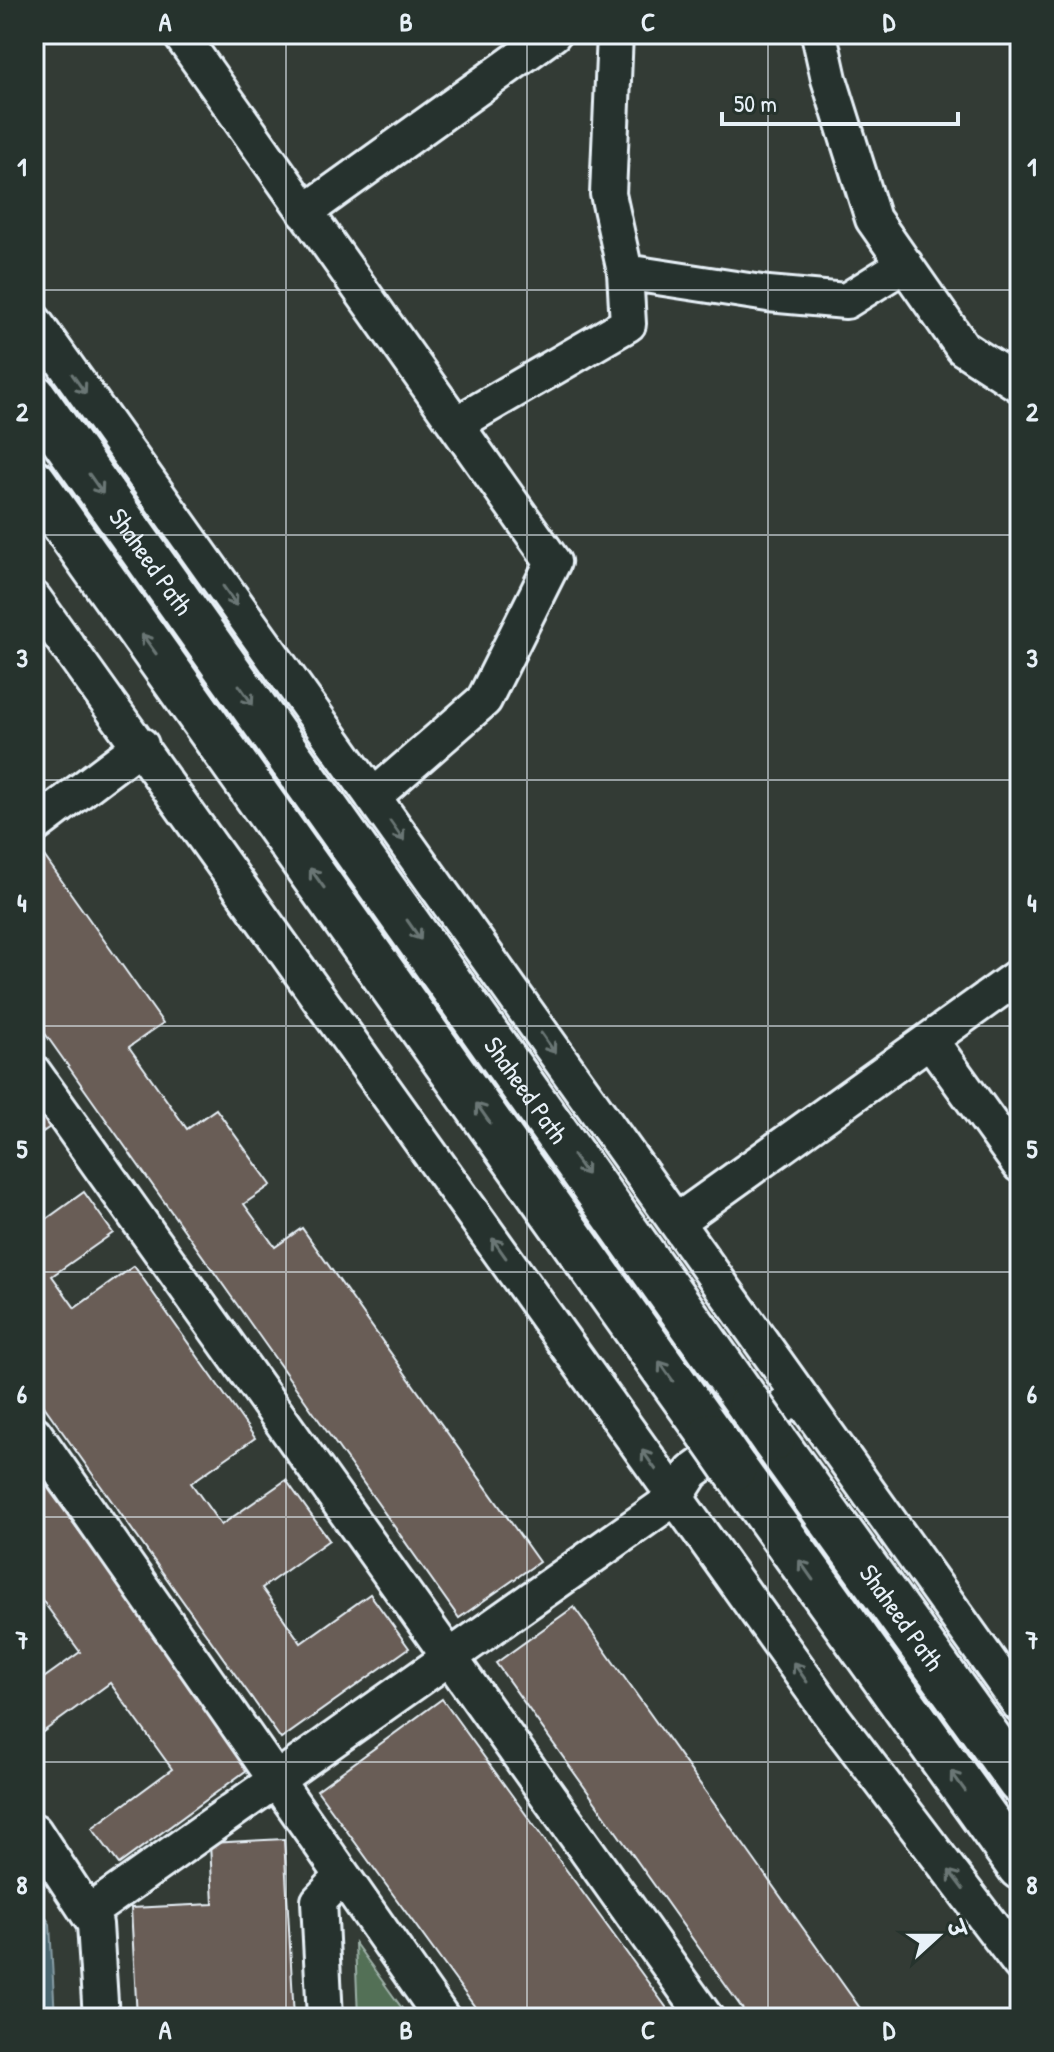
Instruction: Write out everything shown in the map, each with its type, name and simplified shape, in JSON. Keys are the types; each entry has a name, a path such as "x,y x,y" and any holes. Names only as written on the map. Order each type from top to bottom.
{"highway":[{"name":"Shaheed Path","path":"34,397 1020,1782"},
{"name":"Shaheed Path","path":"34,482 1020,1867"}],"street":[{"path":"180,34 553,562 484,700 373,797"},
{"path":"305,212 553,34"},
{"path":"456,424 628,324 625,272 608,194 615,34"},
{"path":"819,34 829,79 873,219 963,348 1020,385"},
{"path":"625,272 768,294 846,301 905,264"},
{"path":"34,321 1020,1705"},
{"path":"34,599 828,1711 1020,1964"},
{"path":"34,826 141,745"},
{"path":"676,1222 1020,975"},
{"path":"930,1040 1020,1165"},
{"path":"34,1073 706,2018"},
{"path":"88,1913 676,1497 692,1472 799,1395"},
{"path":"34,1433 442,2018"},
{"path":"34,1831 95,1924 101,2018"},
{"path":"325,2018 319,1901 343,1876"}],"green space":[{"path":"355,1943 409,2018 358,2018"}],"water":[{"path":"34,1899 50,1924 55,2018 34,2018"}],"building":[{"path":"37,846 163,1023 129,1047 187,1129 216,1109 271,1185 244,1204 275,1247 302,1228 539,1562 459,1618 34,1018 34,849"},
{"path":"34,1104 50,1127 34,1138"},
{"path":"84,1192 113,1233 52,1276 75,1308 134,1266 255,1438 191,1483 221,1525 286,1480 329,1540 262,1588 301,1643 370,1594 409,1648 281,1739 34,1392 34,1228"},
{"path":"34,1469 251,1767 119,1864 92,1828 172,1769 110,1683 36,1737 34,1733 34,1685 80,1652 34,1589"},
{"path":"574,1607 867,2018 749,2018 496,1663"},
{"path":"442,1699 674,2018 483,2018 317,1790"},
{"path":"284,1839 294,2018 137,2018 131,1908 213,1904 210,1843"}]}
